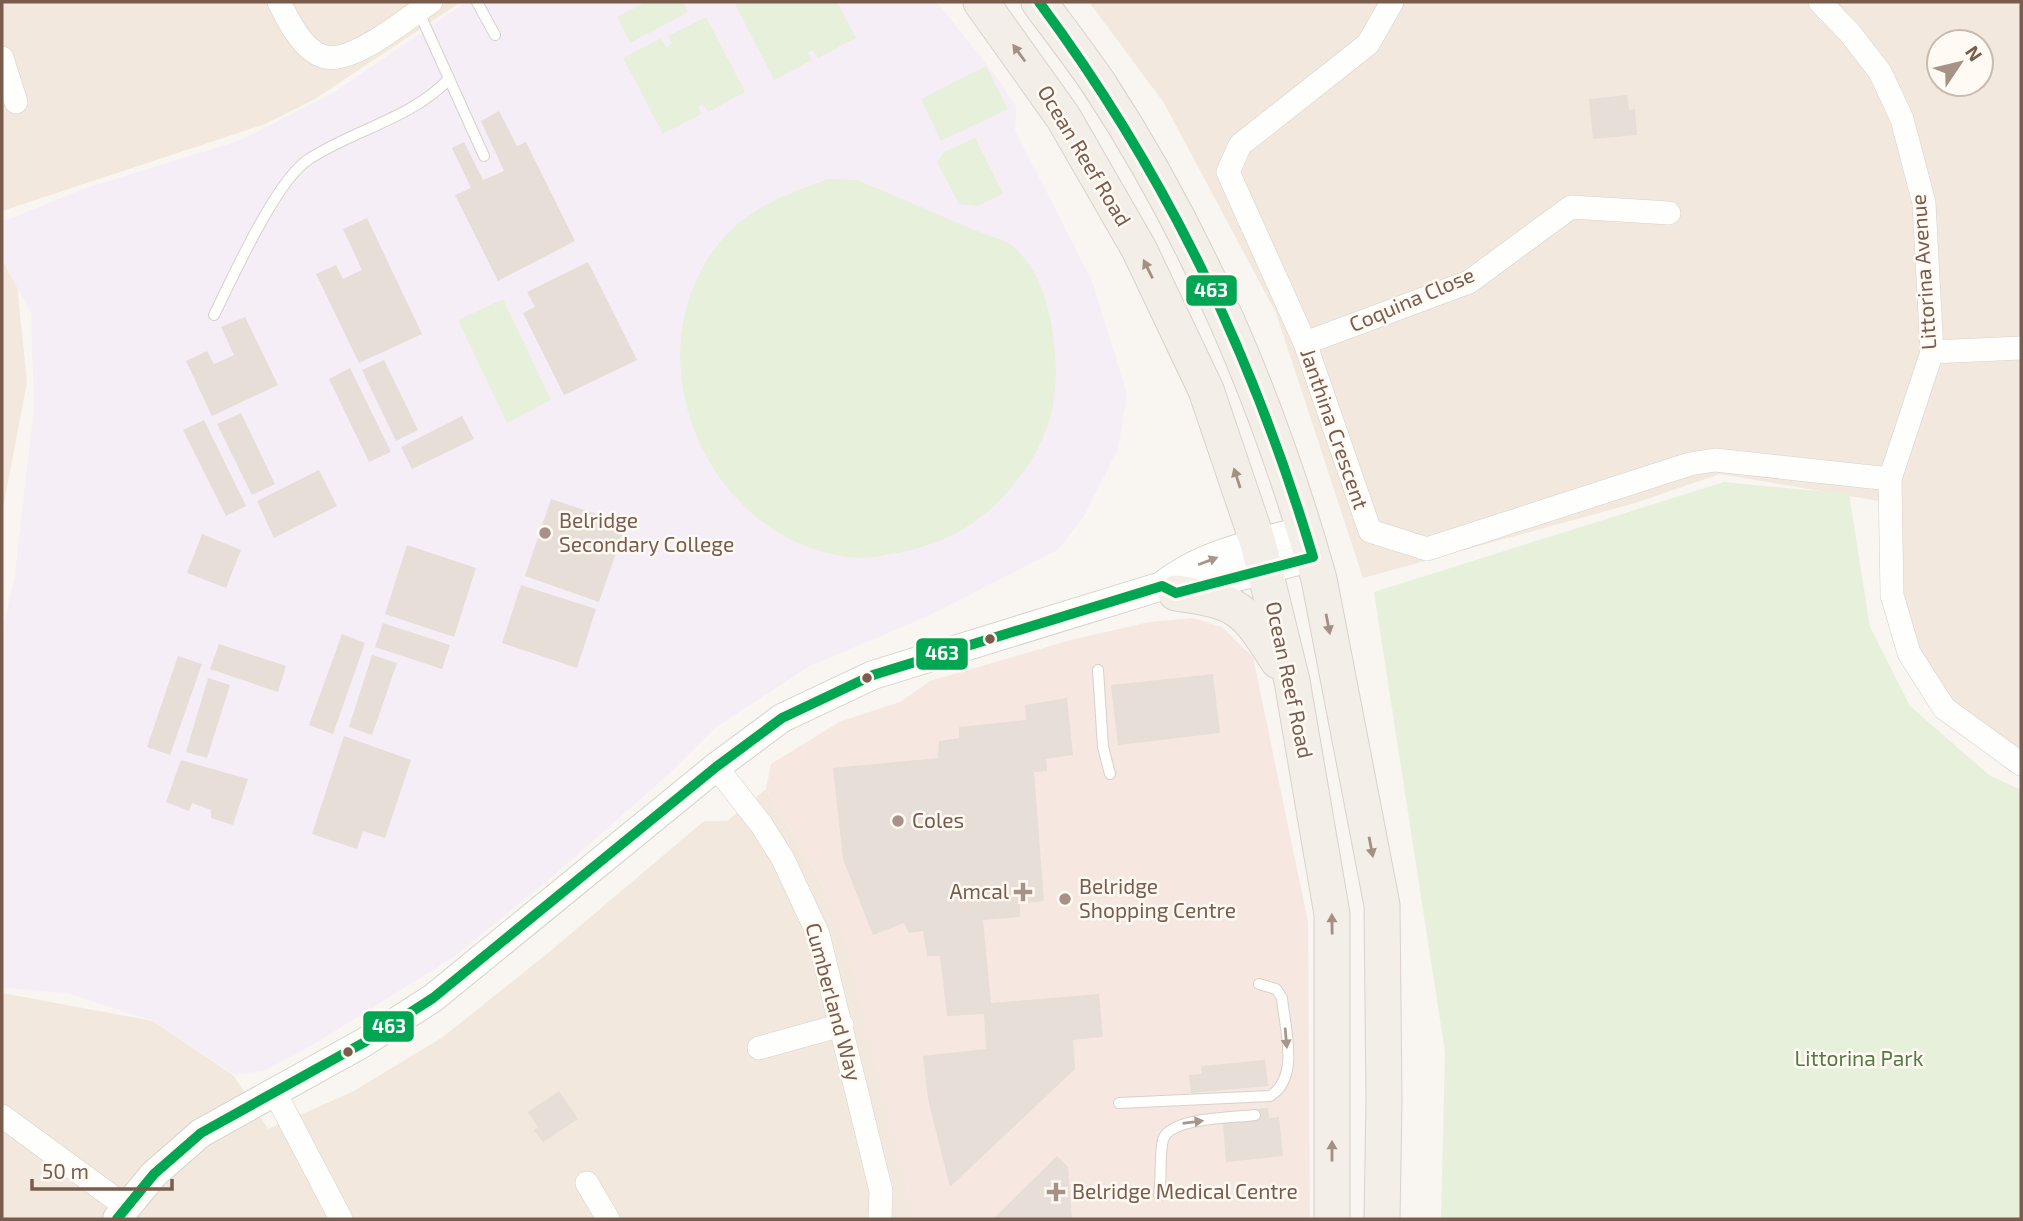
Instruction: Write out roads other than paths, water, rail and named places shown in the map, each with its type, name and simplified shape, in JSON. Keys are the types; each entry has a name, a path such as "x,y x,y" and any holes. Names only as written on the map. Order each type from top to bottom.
{"main road":[{"name":"Ocean Reef Road","path":"981,2 1063,117 1139,249 1206,390 1261,556 1292,681 1332,914 1332,1219"},
{"path":"1039,2 1099,84 1179,222 1249,372 1309,544 1382,905 1382,1219"},
{"path":"1169,589 1211,598 1236,608 1251,619 1292,681"},
{"path":"1384,1101 1396,1219"}],"street":[{"path":"279,2 291,26 313,51 323,57 348,56 424,6"},
{"name":"Janthina Crescent","path":"1392,2 1368,44 1240,145 1228,172 1305,344 1370,531 1427,549 1690,464 1715,460 1890,479"},
{"name":"Littorina Avenue","path":"1820,2 1849,32 1880,72 1902,118 1924,203 1932,352 1890,479 1892,595 1909,653 1944,708 2021,764"},
{"path":"2,58 16,102"},
{"name":"Coquina Close","path":"1305,344 1469,282 1571,207 1669,213"},
{"path":"1932,352 2021,348"},
{"path":"2,1116 121,1213 174,1154 201,1133 363,1043 433,998 716,767 782,718 873,675 1169,589 1261,556 1309,544"},
{"name":"Cumberland Way","path":"716,767 761,824 797,886 818,934 881,1191 880,1219"},
{"path":"759,1048 842,1025"},
{"path":"274,1091 341,1219"},
{"path":"587,1183 608,1219"}],"lane":[{"path":"477,2 495,35"},
{"path":"424,6 449,79 484,156"},
{"path":"214,315 249,243 293,173 325,150 434,95 449,79"},
{"path":"1098,670 1103,747 1110,774"},
{"path":"1119,1103 1270,1096 1282,1088 1288,1071 1282,998 1276,989 1259,984"},
{"path":"1160,1195 1163,1140 1169,1130 1182,1124 1255,1115"}],"place":[{"name":"Belridge Secondary College","path":"545,533"},
{"name":"Coles","path":"898,821"},
{"name":"Amcal","path":"1023,892"},
{"name":"Belridge Shopping Centre","path":"1065,899"},
{"name":"Belridge Medical Centre","path":"1056,1192"}],"park label":[{"name":"Littorina Park","path":"1859,1059"}]}
